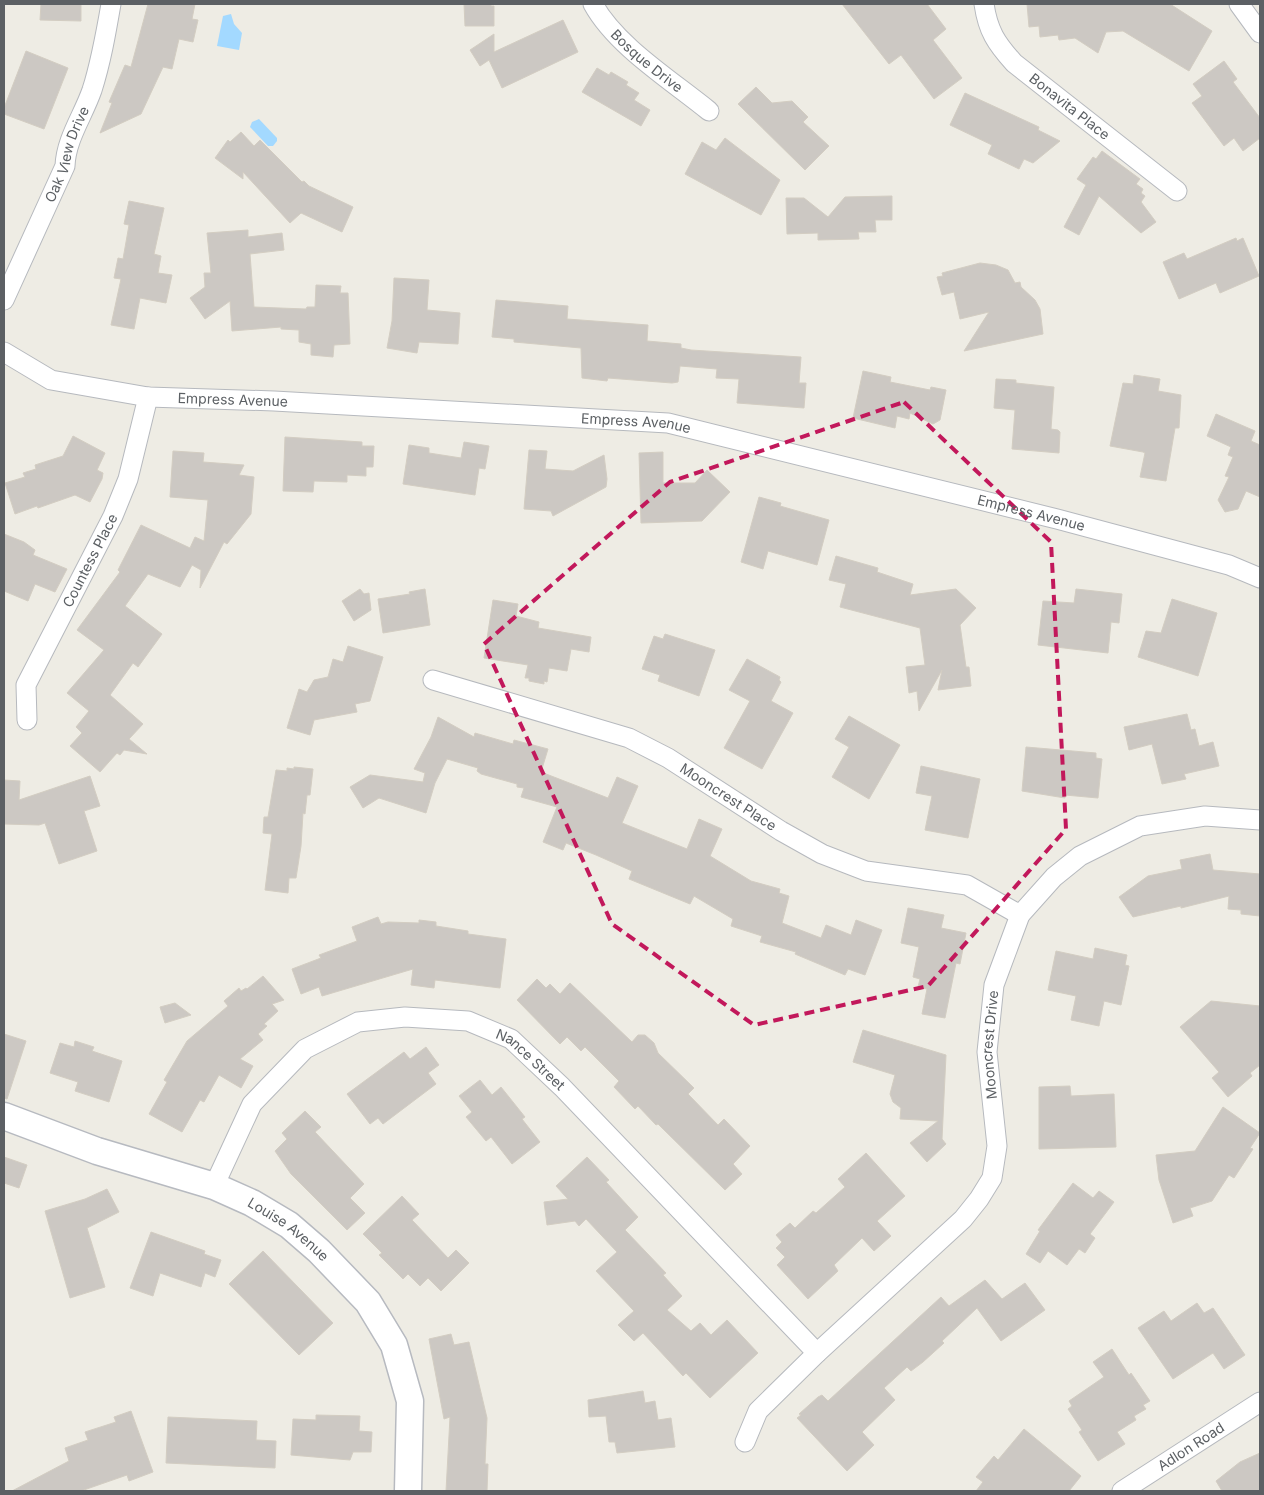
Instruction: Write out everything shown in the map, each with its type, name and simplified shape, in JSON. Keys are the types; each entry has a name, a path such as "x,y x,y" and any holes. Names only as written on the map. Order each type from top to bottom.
{"street":[{"name":"Oak View Drive","path":"4,300 65,166 66,151 91,92 102,56 111,4"},
{"name":"Bosque Drive","path":"593,4 600,17 615,34 709,111"},
{"name":"Bonavita Place","path":"984,4 988,26 1000,48 1014,64 1177,191"},
{"path":"1239,4 1260,32"},
{"name":"Empress Avenue","path":"4,352 51,380 148,397 274,401 668,423 1057,519 1229,565 1260,578"},
{"name":"Countess Place","path":"27,720 26,685 113,516 128,479 148,397"},
{"name":"Mooncrest Place","path":"433,680 629,738 668,758 780,831 822,854 866,871 967,885 1020,915"},
{"name":"Mooncrest Drive","path":"745,1442 758,1411 817,1353 964,1219 980,1199 992,1178 997,1146 987,1052 994,985 1020,915 1054,877 1080,856 1140,826 1205,816 1260,820"},
{"name":"Nance Street","path":"214,1186 252,1104 305,1049 358,1022 405,1017 468,1021 510,1039 562,1087 817,1353"},
{"name":"Louise Avenue","path":"4,1116 97,1151 214,1186 252,1203 289,1225 319,1251 368,1302 394,1345 410,1401 408,1491"},
{"name":"Adlon Road","path":"1122,1491 1260,1402"}],"highlighted area":[{"path":"904,402 1051,542 1066,829 928,986 754,1025 612,924 484,644 670,482"}],"water":[{"path":"231,14 234,24 242,33 239,50 217,46 223,16"},
{"path":"259,119 277,138 273,146 268,146 250,127 252,122"}],"building":[{"path":"41,4 81,4 81,21 40,20"},
{"path":"148,4 195,4 192,19 198,20 193,42 179,39 172,69 163,67 141,114 100,133 112,103 109,102 125,65 131,67"},
{"path":"464,4 491,4 491,6 494,6 494,26 465,26"},
{"path":"842,4 927,4 946,29 933,40 962,78 934,99 901,55 889,64"},
{"path":"1027,4 1170,4 1212,31 1189,71 1123,31 1106,32 1098,53 1075,38 1059,40 1058,35 1040,37 1039,26 1029,27"},
{"path":"563,20 578,52 502,88 489,60 480,66 470,50 494,34 494,52"},
{"path":"26,51 68,68 44,129 4,114 4,108"},
{"path":"1224,61 1237,79 1233,82 1260,118 1260,138 1243,151 1234,138 1224,146 1192,103 1202,96 1193,84"},
{"path":"597,68 609,75 611,72 628,82 626,85 639,93 634,100 650,110 641,126 582,92"},
{"path":"756,87 772,103 792,101 808,117 803,122 829,146 805,170 738,104"},
{"path":"965,93 1039,127 1038,130 1060,141 1033,163 1024,159 1019,169 988,154 992,145 950,125"},
{"path":"241,132 254,146 260,140 302,182 304,181 309,186 353,207 342,232 301,213 290,223 243,172 243,179 215,158 228,140 230,142"},
{"path":"725,138 780,180 761,215 685,174 702,142 716,150"},
{"path":"1102,151 1140,179 1136,184 1143,189 1141,193 1145,196 1141,202 1156,222 1141,233 1099,196 1079,235 1064,227 1086,185 1077,179 1093,157 1096,159"},
{"path":"892,196 892,220 875,220 876,232 858,232 859,239 818,240 818,233 787,234 786,198 804,198 828,217 845,197"},
{"path":"129,201 164,208 154,254 161,256 158,273 172,275 166,303 140,298 134,329 111,325 121,279 114,278 118,258 123,259 129,225 124,224"},
{"path":"248,230 248,237 282,233 284,250 250,254 254,307 306,309 307,307 315,307 316,285 341,286 340,293 348,293 350,344 334,345 333,357 311,355 311,344 299,342 299,330 281,329 281,327 232,331 230,301 205,319 190,298 205,287 204,273 211,273 207,233"},
{"path":"1236,238 1237,241 1243,238 1259,276 1220,293 1216,283 1179,299 1163,262 1184,253 1187,259"},
{"path":"980,263 996,265 1008,270 1015,283 1020,282 1021,287 1035,300 1040,309 1043,334 964,351 989,312 960,319 954,292 942,295 937,277 943,276 942,273"},
{"path":"394,278 429,280 427,310 460,313 458,344 419,342 417,353 387,348 392,321"},
{"path":"496,300 568,306 567,319 648,325 647,341 681,344 681,348 691,350 801,357 799,383 806,383 804,408 737,403 739,379 716,378 717,369 680,366 678,382 672,383 608,378 607,381 582,378 581,348 514,342 514,339 492,337"},
{"path":"863,371 891,377 890,382 930,390 931,387 946,390 940,420 933,424 910,413 909,419 897,416 895,428 853,418"},
{"path":"1134,375 1160,379 1158,391 1181,395 1179,428 1175,428 1166,481 1140,477 1145,453 1110,446 1123,383 1133,384"},
{"path":"996,379 1016,380 1016,383 1054,387 1051,429 1060,432 1059,453 1012,449 1015,410 994,408"},
{"path":"1216,414 1255,431 1251,441 1260,445 1260,497 1246,491 1238,509 1225,512 1218,500 1229,477 1225,476 1233,457 1228,455 1231,447 1207,436"},
{"path":"73,436 105,453 97,470 103,473 102,479 90,502 75,495 15,514 5,483 25,477 23,473 36,469 35,465 63,456"},
{"path":"285,437 362,442 362,446 374,446 373,467 366,467 366,476 347,475 347,482 314,481 313,492 283,491"},
{"path":"464,442 489,446 485,469 479,468 475,495 403,484 409,445 429,448 429,453 461,458"},
{"path":"529,450 547,451 545,469 573,471 604,455 606,487 553,516 551,511 524,509"},
{"path":"173,451 204,453 203,462 244,465 239,475 254,477 251,514 227,544 224,542 200,588 201,570 192,565 180,587 148,574 125,606 162,634 138,667 133,663 110,695 143,724 129,739 147,754 124,750 120,755 117,753 100,772 70,746 82,733 76,727 89,711 67,693 104,650 77,630 120,572 118,570 141,525 190,548 195,537 204,541 208,500 170,497"},
{"path":"663,452 663,483 695,483 707,470 730,492 702,521 641,523 639,453"},
{"path":"759,497 781,503 780,506 829,520 817,565 768,551 763,569 741,562"},
{"path":"4,534 24,542 35,550 33,555 67,569 55,592 35,584 28,601 4,591"},
{"path":"836,556 878,568 877,572 913,584 910,595 956,589 976,608 960,625 966,667 969,667 971,686 938,690 942,670 919,711 917,691 909,693 906,667 925,665 920,628 840,607 846,584 829,580"},
{"path":"360,589 364,594 369,593 371,610 354,621 342,601"},
{"path":"425,589 430,625 383,633 378,599 410,594 409,592"},
{"path":"1076,589 1122,594 1119,623 1111,622 1108,653 1038,645 1043,601 1074,603"},
{"path":"1172,599 1217,613 1198,676 1138,657 1146,631 1161,633"},
{"path":"493,600 518,604 516,616 539,622 538,628 591,637 589,652 571,649 567,671 549,668 547,682 544,681 544,684 529,681 529,678 525,678 528,665 484,658"},
{"path":"665,634 715,650 699,696 658,681 660,675 642,669 654,636 663,639"},
{"path":"348,646 383,657 370,701 355,704 357,712 314,720 310,735 287,728 299,689 307,692 314,680 328,677 333,659 343,662"},
{"path":"747,659 780,677 779,680 781,682 771,701 793,713 762,769 724,748 750,701 729,690"},
{"path":"1187,714 1191,730 1195,729 1199,746 1213,742 1219,766 1184,774 1186,779 1162,784 1152,744 1129,750 1124,727"},
{"path":"849,716 900,745 869,799 832,777 849,747 835,739"},
{"path":"438,717 474,737 475,733 513,744 514,740 548,749 541,772 608,798 617,777 638,786 622,823 687,849 699,819 722,829 710,856 751,881 780,889 779,893 789,896 782,923 821,938 826,925 851,935 856,920 882,930 865,975 848,969 845,975 795,954 796,952 760,942 762,936 731,926 733,919 694,896 690,904 629,879 632,871 596,855 566,843 563,850 543,842 557,807 521,797 524,788 517,787 517,784 481,774 477,771 478,768 447,759 435,783 426,813 379,798 363,808 350,787 370,775 423,782 425,773 414,769 431,737"},
{"path":"1026,747 1096,753 1096,758 1102,759 1098,798 1065,795 1065,798 1022,791"},
{"path":"921,766 980,779 968,838 925,830 932,796 916,793"},
{"path":"294,767 313,769 310,795 307,795 305,814 303,813 301,846 296,878 289,878 288,893 265,890 272,834 263,833 264,817 268,817 276,770 287,771 287,768 294,769"},
{"path":"90,776 100,806 84,811 97,851 59,864 45,823 39,825 4,824 4,780 20,781 19,800"},
{"path":"1210,854 1213,870 1260,874 1260,916 1241,914 1241,910 1228,909 1229,896 1133,917 1119,897 1148,876 1182,869 1180,860"},
{"path":"908,908 944,915 941,928 966,933 960,964 956,963 945,1018 922,1014 927,989 918,987 920,979 913,977 919,947 901,943"},
{"path":"378,917 381,924 388,922 419,923 419,920 436,922 436,926 468,931 468,934 506,939 500,988 435,980 434,988 411,985 413,969 322,996 319,987 301,994 292,969 321,958 319,955 357,941 352,927"},
{"path":"1095,948 1127,955 1125,965 1129,966 1121,1005 1104,1001 1099,1026 1071,1020 1076,996 1048,990 1056,951 1093,959"},
{"path":"263,976 284,1000 272,1004 278,1011 264,1024 267,1026 258,1034 263,1040 240,1059 253,1066 241,1088 219,1075 204,1102 200,1100 182,1132 149,1114 167,1082 164,1080 187,1041 228,1006 224,1001 239,988 241,991 247,989"},
{"path":"537,979 546,988 550,984 560,994 570,983 632,1042 638,1035 645,1035 654,1043 658,1053 694,1088 688,1094 718,1125 724,1119 750,1146 733,1164 742,1174 725,1190 638,1106 635,1109 614,1087 619,1081 585,1047 581,1051 567,1037 560,1044 517,1000"},
{"path":"1211,1001 1260,1006 1260,1065 1250,1073 1252,1076 1228,1097 1212,1078 1219,1072 1180,1027"},
{"path":"175,1003 191,1015 165,1023 160,1007"},
{"path":"863,1030 946,1055 942,1139 946,1144 927,1162 910,1143 938,1121 900,1119 901,1108 893,1102 890,1094 895,1075 853,1062"},
{"path":"4,1034 26,1041 7,1099 4,1098"},
{"path":"75,1041 94,1047 92,1051 122,1061 109,1102 75,1091 78,1082 50,1073 60,1043 74,1047"},
{"path":"426,1047 439,1065 428,1073 436,1084 383,1124 378,1118 370,1124 347,1094 404,1052 410,1059"},
{"path":"480,1080 492,1095 501,1087 525,1117 522,1119 540,1142 512,1164 491,1137 486,1141 466,1117 472,1112 459,1096"},
{"path":"1070,1086 1071,1096 1114,1094 1116,1147 1039,1149 1039,1087"},
{"path":"1223,1107 1260,1133 1250,1148 1253,1149 1234,1178 1229,1175 1212,1201 1190,1208 1193,1216 1173,1223 1159,1180 1156,1155 1195,1151"},
{"path":"305,1111 321,1127 315,1132 364,1184 350,1198 365,1213 347,1230 291,1174 275,1151 287,1139 282,1133"},
{"path":"866,1153 905,1196 877,1221 891,1236 874,1251 862,1238 834,1265 838,1271 808,1299 777,1265 785,1257 776,1248 782,1242 776,1235 790,1223 795,1228 813,1211 816,1213 845,1187 838,1179"},
{"path":"4,1157 27,1165 19,1188 4,1183"},
{"path":"587,1157 609,1180 606,1182 638,1217 625,1230 666,1273 663,1275 682,1296 667,1310 691,1331 700,1323 711,1335 727,1320 758,1353 710,1398 686,1373 683,1376 643,1333 634,1341 618,1325 634,1311 596,1271 617,1252 586,1219 579,1226 575,1221 547,1225 544,1202 568,1199 556,1186"},
{"path":"1073,1183 1093,1198 1099,1191 1114,1202 1090,1234 1095,1238 1085,1253 1079,1249 1067,1265 1048,1251 1040,1263 1026,1254 1040,1231 1038,1230"},
{"path":"107,1189 119,1212 87,1228 105,1287 70,1298 45,1211 85,1199"},
{"path":"402,1196 419,1214 412,1220 448,1258 456,1250 469,1263 441,1291 428,1278 420,1286 408,1274 403,1279 379,1255 382,1253 363,1234"},
{"path":"151,1232 205,1251 204,1254 221,1260 215,1277 205,1273 201,1287 160,1273 153,1296 130,1288"},
{"path":"263,1251 333,1323 299,1355 229,1284"},
{"path":"985,1280 1002,1299 1025,1283 1045,1310 1001,1341 977,1308 923,1362 911,1371 907,1367 884,1388 895,1400 862,1432 874,1445 847,1471 797,1418 801,1415 799,1414 822,1395 828,1401 941,1297 949,1306"},
{"path":"1197,1303 1204,1313 1213,1308 1245,1355 1224,1369 1213,1353 1173,1379 1138,1328 1164,1311 1171,1321"},
{"path":"451,1334 454,1345 469,1342 487,1418 485,1464 488,1464 487,1491 446,1491 450,1417 444,1419 429,1339"},
{"path":"1112,1349 1129,1375 1131,1373 1150,1401 1143,1405 1146,1409 1134,1416 1136,1420 1117,1432 1125,1444 1098,1461 1079,1432 1082,1430 1068,1409 1072,1406 1069,1401 1104,1377 1093,1362"},
{"path":"643,1391 645,1403 655,1401 658,1420 671,1418 675,1447 617,1453 615,1442 609,1442 606,1416 589,1417 588,1400"},
{"path":"131,1411 153,1472 129,1481 127,1475 81,1491 12,1491 69,1461 65,1448 88,1440 85,1432 116,1422 114,1417"},
{"path":"316,1415 360,1416 359,1431 372,1432 371,1452 353,1452 350,1460 291,1455 293,1419 316,1420"},
{"path":"168,1417 257,1421 256,1440 276,1441 275,1468 166,1463"},
{"path":"1024,1429 1081,1476 1069,1491 976,1491 983,1482 976,1477 994,1456 998,1460"},
{"path":"1260,1453 1260,1491 1222,1491 1216,1481 1240,1462"}]}
